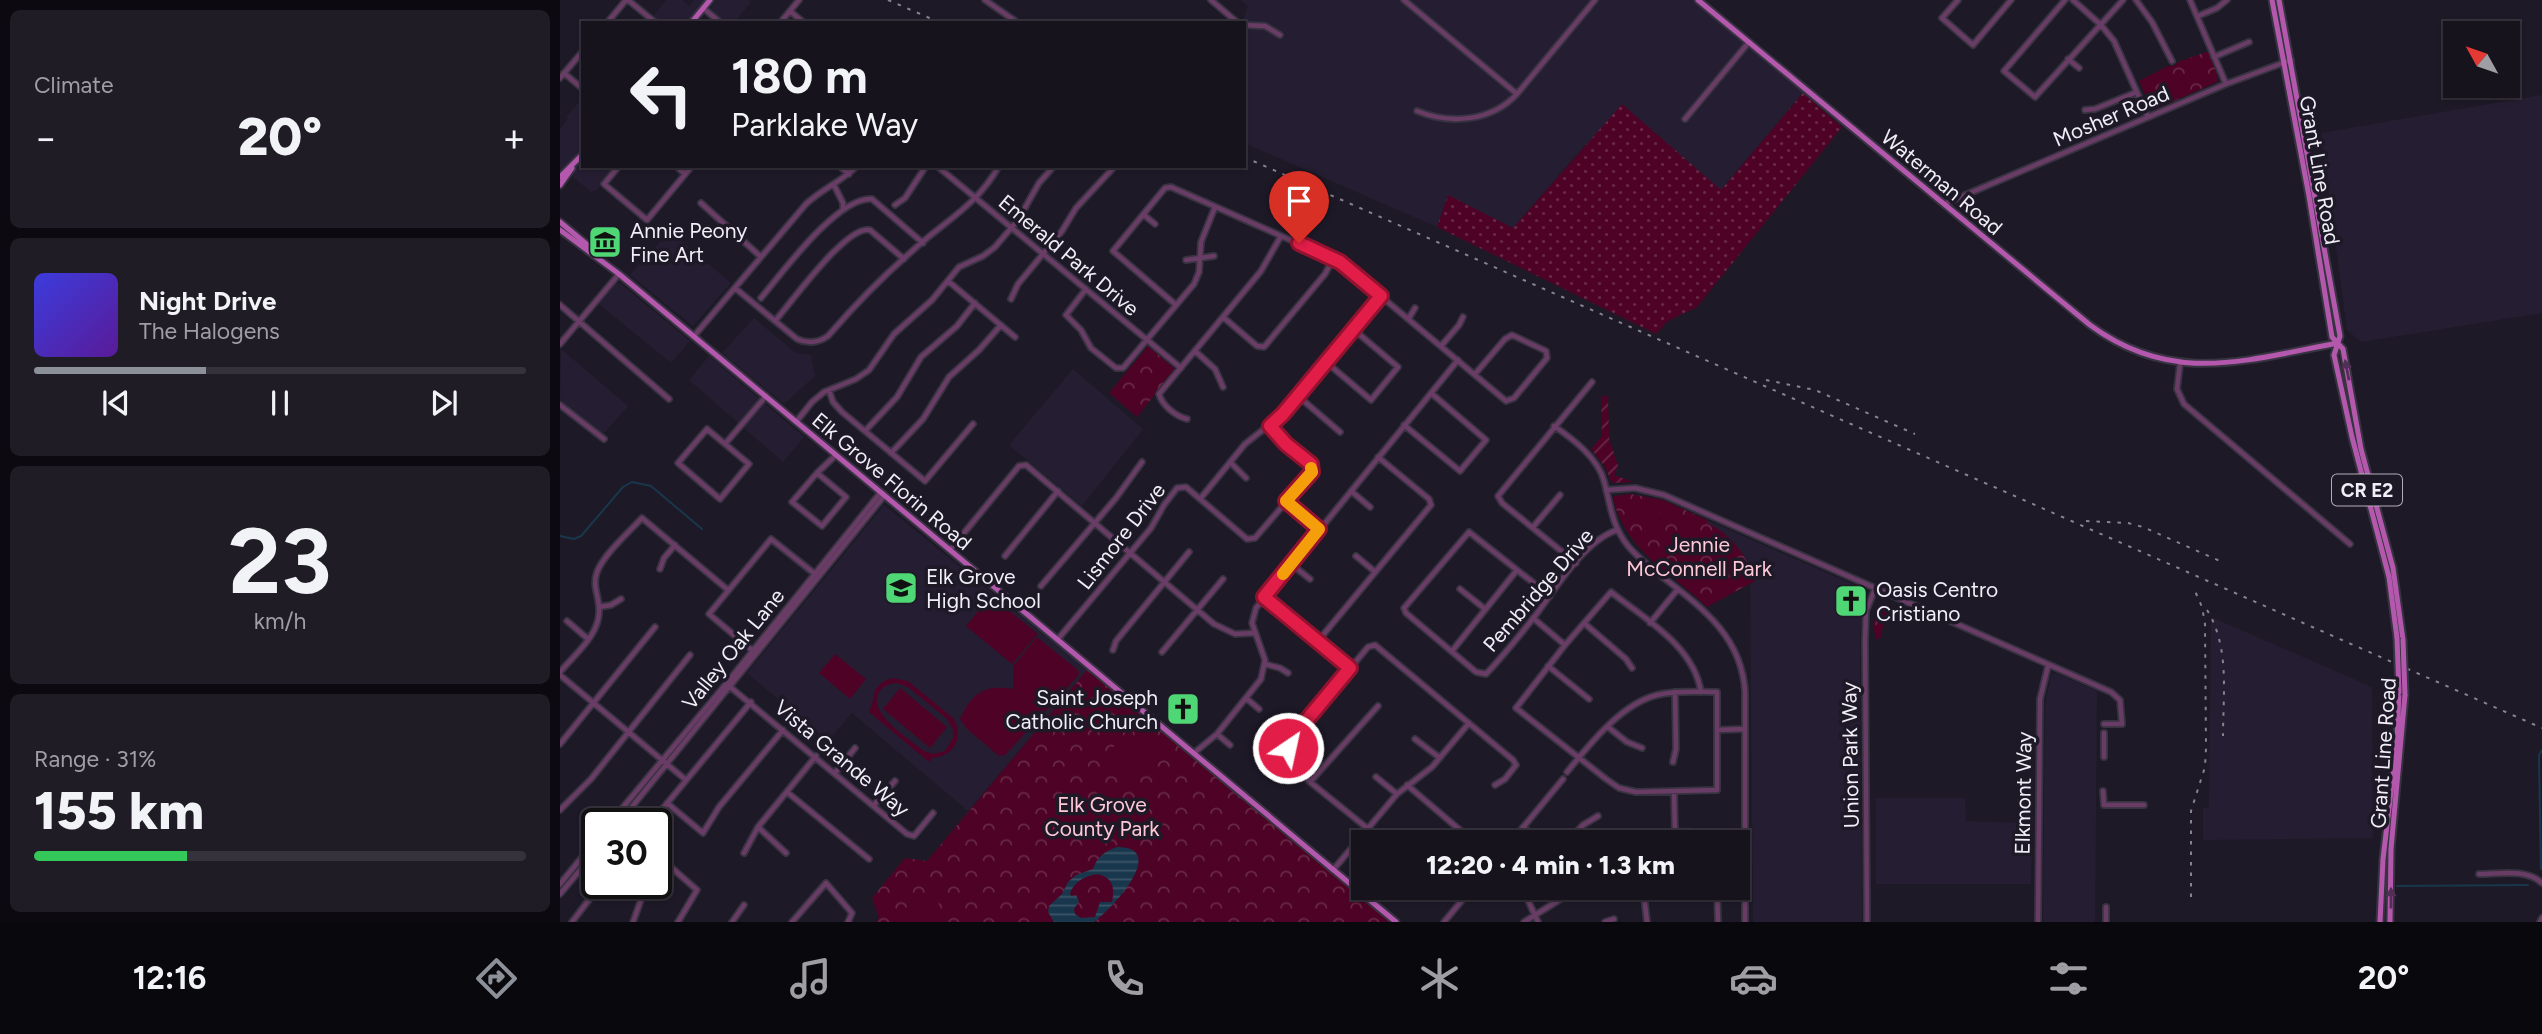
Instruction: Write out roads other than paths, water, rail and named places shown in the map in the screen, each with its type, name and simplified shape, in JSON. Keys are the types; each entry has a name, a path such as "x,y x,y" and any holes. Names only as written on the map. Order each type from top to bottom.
{"main road":[{"path":"693,21 710,0"},
{"name":"Waterman Road","path":"1699,0 2109,339 2143,355 2180,363 2210,365 2338,343"},
{"name":"Grant Line Road","path":"2273,0 2288,61"},
{"name":"Grant Line Road","path":"2278,0 2340,336 2338,343 2343,349 2361,449 2393,568 2402,693 2391,849 2390,922"},
{"path":"560,185 581,156"},
{"path":"560,177 576,162"},
{"name":"Elk Grove Florin Road","path":"560,222 590,247 594,254"},
{"name":"Elk Grove Florin Road","path":"560,230 594,254 694,336 1396,922"},
{"name":"Grant Line Road","path":"2380,922 2384,848 2402,693"}],"street":[{"path":"609,21 627,0 653,21"},
{"path":"782,21 799,0"},
{"path":"985,0 1015,21"},
{"path":"1211,0 1236,21"},
{"path":"1404,0 1517,94"},
{"path":"1417,111 1451,120 1469,119 1496,110 1517,94 1595,0"},
{"path":"1958,0 1942,18 1973,45 2011,0"},
{"path":"2065,0 2004,71 2035,97 2123,0"},
{"path":"2073,0 2101,25 2118,47 2148,117"},
{"path":"2136,0 2152,22 2172,61"},
{"path":"2190,0 2226,84"},
{"path":"2198,16 2217,8 2227,0"},
{"path":"703,8 719,21"},
{"path":"790,11 802,21"},
{"path":"1246,25 1265,26 1280,35"},
{"path":"1685,119 1749,42"},
{"path":"2214,57 2249,42"},
{"path":"581,53 562,76 581,88"},
{"path":"2068,59 2079,68"},
{"name":"Mosher Road","path":"1944,204 2226,84 2288,61"},
{"path":"2085,110 2095,109 2137,92"},
{"path":"616,168 604,184 647,220 690,168"},
{"path":"678,168 685,174"},
{"path":"842,168 849,174"},
{"path":"694,336 806,204 855,168"},
{"path":"895,205 905,198 925,168"},
{"name":"Emerald Park Drive","path":"941,168 1181,368"},
{"path":"735,288 801,341 821,341 828,337 865,294 944,223 964,210 998,168"},
{"path":"796,422 812,402 829,390 856,379 869,370 894,334 925,307 962,265 991,250 1012,228 1039,183 1052,168"},
{"path":"1011,299 1018,284 1083,200 1113,168"},
{"path":"834,184 843,210"},
{"path":"1176,305 1113,251 1165,188 1171,187 1334,258 1506,401 1514,398 1547,358 1546,351 1512,335 1505,339 1475,374"},
{"path":"761,298 828,220 843,210 870,199 923,243"},
{"path":"701,203 761,257"},
{"path":"1086,289 1066,315 1080,330 1091,348 1116,368 1122,369 1196,280 1202,238 1215,207"},
{"path":"1144,215 1155,224"},
{"path":"775,321 840,245 860,230 870,230 904,259"},
{"path":"1186,419 1161,402 1159,394 1266,265 1281,236"},
{"path":"1186,260 1214,256"},
{"path":"1223,317 1257,346 1264,347 1325,274 1334,258"},
{"path":"560,344 619,274"},
{"path":"948,281 1015,337"},
{"name":"Lismore Drive","path":"1058,639 1151,528 1177,488 1186,487 1200,499 1252,438 1270,426 1298,396 1381,296"},
{"path":"865,431 897,397 921,357 957,326 975,303"},
{"path":"560,306 669,398"},
{"path":"1409,318 1415,308"},
{"path":"1441,346 1463,317"},
{"path":"891,453 923,419 949,377 979,350 1001,325"},
{"path":"1326,362 1371,400 1398,367 1353,330"},
{"path":"1195,351 1218,372 1223,387"},
{"path":"1194,753 1217,734 1262,679 1265,664 1263,652 1254,633 1253,615 1264,597 1458,360"},
{"path":"2180,363 2177,389 2184,404 2350,544"},
{"path":"1576,563 1499,500 1498,496 1592,382"},
{"path":"829,390 839,408 925,481 973,424"},
{"path":"1404,425 1460,471 1486,439 1431,393"},
{"path":"725,444 766,396"},
{"path":"1298,396 1340,432"},
{"path":"560,405 604,439"},
{"path":"1200,499 1247,538 1255,538 1312,472 1311,464 1286,444 1270,426"},
{"path":"1554,426 1593,460 1601,474 1609,510 1618,530 1636,555 1715,621 1736,651 1744,681 1745,830"},
{"path":"707,429 725,444 749,464 720,499 678,463 707,429"},
{"path":"817,473 846,497 822,526 792,502 817,473 836,455"},
{"path":"1318,641 1430,505 1429,499 1378,457"},
{"path":"1041,586 1142,462"},
{"path":"1230,462 1246,478"},
{"path":"950,551 1019,467 1026,465 1163,582 1224,630 1235,634 1254,633"},
{"path":"1606,490 1635,488 1664,495 2111,692 2120,700 2122,724 2104,724"},
{"path":"1005,556 1058,491"},
{"path":"1351,491 1370,507"},
{"name":"Valley Oak Lane","path":"632,808 883,494"},
{"path":"1533,527 1560,495"},
{"path":"1286,501 1319,529"},
{"path":"686,780 560,674 598,623 599,607 595,586 597,573 603,562 642,517 728,590"},
{"name":"Pembridge Drive","path":"1452,651 1478,673 1486,674 1596,541 1618,530"},
{"path":"1517,570 1452,651 1406,613 1406,604 1469,532 1550,596"},
{"path":"755,652 709,614 728,590 771,539 817,575"},
{"path":"660,569 664,558 675,545"},
{"path":"1113,650 1116,640 1189,552"},
{"path":"1356,556 1375,571"},
{"path":"1291,564 1310,579"},
{"path":"1163,652 1223,579"},
{"path":"1460,589 1485,609"},
{"path":"1650,623 1678,589"},
{"name":"Union Park Way","path":"1867,922 1865,641 1866,611 1875,589"},
{"path":"1567,772 1579,757 1624,711 1639,701 1675,692 1702,692 1717,692 1717,790 1625,790 1606,779 1579,757 1516,708 1611,592 1690,660 1698,673 1702,692"},
{"path":"1264,597 1350,668"},
{"path":"599,607 621,599"},
{"path":"1533,618 1565,645"},
{"path":"567,621 588,639"},
{"path":"1584,623 1623,656 1632,668"},
{"path":"560,744 656,627"},
{"path":"1367,828 1310,782 1291,762 1288,747 1301,727 1368,647 1375,645 1513,760 1516,765 1505,779 1495,785"},
{"path":"560,810 591,779 690,655"},
{"path":"1265,664 1288,673"},
{"path":"1548,666 1590,699"},
{"name":"Elkmont Way","path":"2038,922 2040,699 2048,666"},
{"name":"Valley Oak Lane","path":"622,808 729,686"},
{"name":"Vista Grande Way","path":"729,686 910,836 918,832 933,813"},
{"path":"1673,762 1676,749 1675,692"},
{"path":"1246,698 1259,709"},
{"path":"663,808 751,702"},
{"path":"1310,782 1378,706"},
{"path":"1334,870 1397,794 1429,770 1469,723"},
{"path":"1608,727 1627,742 1642,748"},
{"path":"667,803 704,833 719,807 784,729"},
{"path":"1717,730 1744,729"},
{"path":"2104,733 2104,757"},
{"path":"1217,734 1230,745"},
{"path":"1415,739 1440,758"},
{"path":"835,772 855,748"},
{"path":"744,853 758,827 816,757"},
{"path":"1376,777 1397,794"},
{"path":"1521,830 1563,779"},
{"path":"874,805 895,781"},
{"path":"1407,785 1460,830"},
{"path":"2103,791 2104,805 2144,805"},
{"path":"787,792 869,859"},
{"path":"1674,792 1675,830"},
{"path":"1577,830 1598,816"},
{"path":"758,827 786,853"},
{"path":"1523,827 1527,830"},
{"path":"560,884 581,859"},
{"path":"672,868 697,890 678,922"},
{"path":"560,894 581,872"},
{"path":"2479,874 2523,873 2542,883"},
{"path":"792,922 826,883 852,913 848,922"},
{"path":"572,922 590,899"},
{"path":"633,922 641,899"},
{"path":"1444,922 1462,900"},
{"path":"1528,900 1536,919"},
{"path":"1524,922 1536,919 1562,900"},
{"path":"1644,900 1647,922"},
{"path":"1717,900 1717,922"},
{"path":"1745,900 1745,922"},
{"path":"732,922 744,905"},
{"path":"2106,907 2106,922"},
{"path":"1605,922 1614,919"}],"water":[{"path":"1117,847 1132,850 1138,857 1132,880 1123,893 1094,922 1054,922 1048,912 1049,906 1062,894 1068,882 1076,875 1093,869 1099,858","holes":["1102,875 1112,884 1112,902 1100,902 1095,917 1081,918 1075,914 1074,909 1079,901 1076,895 1071,896 1070,893 1075,885 1085,878"]}],"waterway":[{"path":"560,536 574,539 581,536 623,487 632,482 651,486 702,529"},
{"path":"2541,869 2539,755 2542,750"},
{"path":"2397,886 2528,885"}],"railway":[{"path":"888,0 936,21"},
{"path":"1246,158 2542,728"},
{"path":"1766,380 1815,390 1915,434"},
{"path":"2086,521 2128,523 2143,527 2220,561"},
{"path":"2191,897 2191,811 2205,767 2206,748 2205,624 2195,591"},
{"path":"2207,610 2214,624 2222,655 2223,736"}],"place":[{"name":"Annie Peony Fine Art","path":"605,242"},
{"name":"Elk Grove High School","path":"901,588"},
{"name":"Oasis Centro Cristiano","path":"1851,601"},
{"name":"Saint Joseph Catholic Church","path":"1183,709"}],"park label":[{"name":"Jennie McConnell Park","path":"1699,556"},
{"name":"Elk Grove County Park","path":"1102,816"}]}
